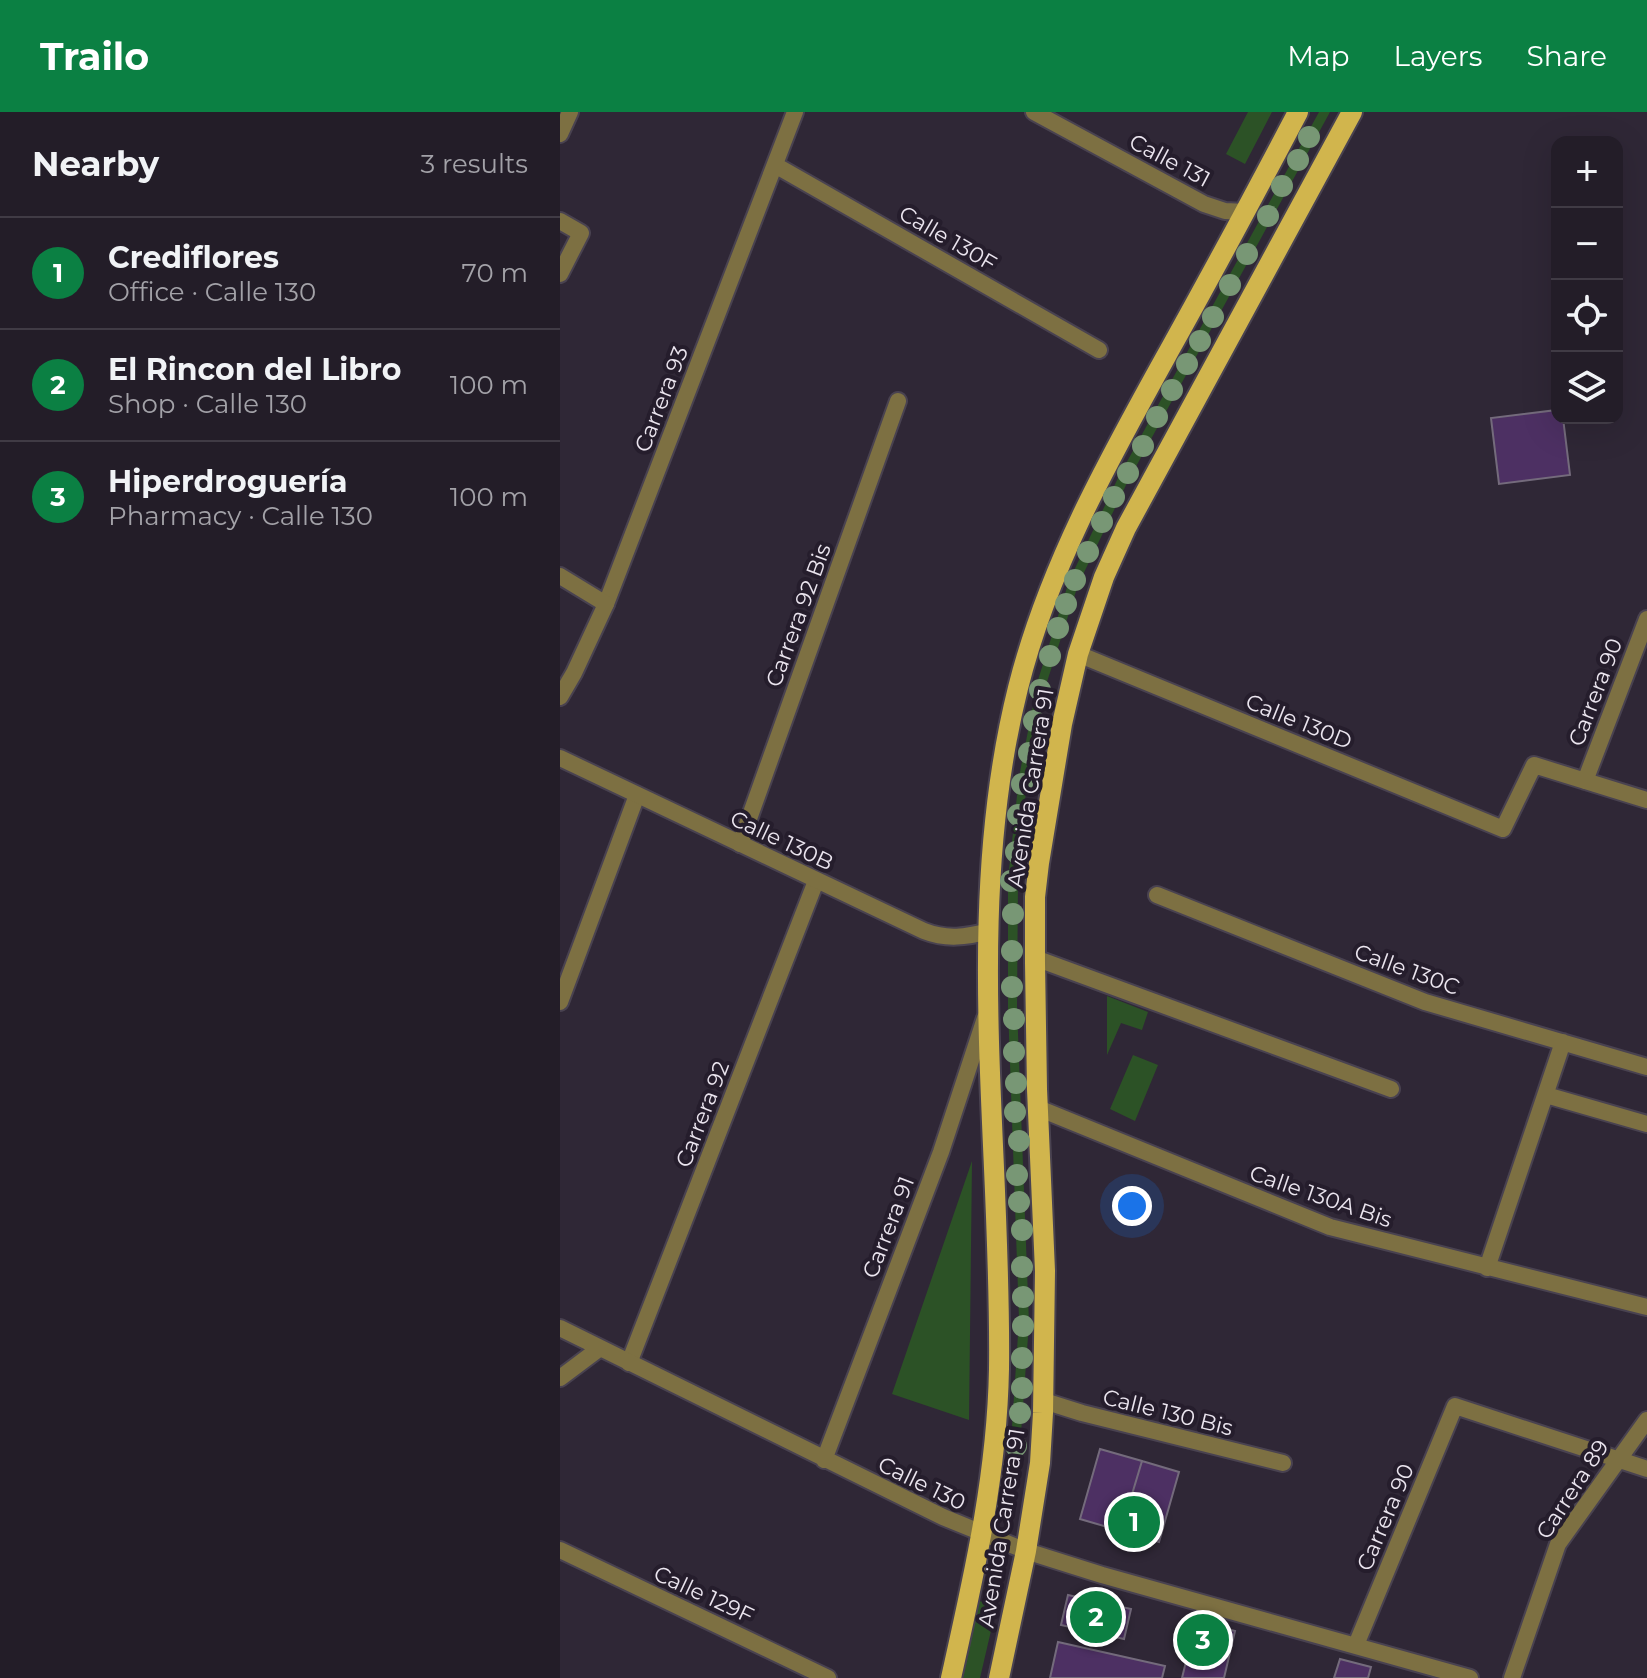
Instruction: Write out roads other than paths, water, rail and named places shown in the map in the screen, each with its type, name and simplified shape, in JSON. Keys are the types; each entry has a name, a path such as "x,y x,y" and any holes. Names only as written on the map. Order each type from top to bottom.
{"main road":[{"name":"Avenida Carrera 91","path":"951,1678 983,1535 991,1483 999,1371 988,1009 990,931 994,845 1017,690 1038,620 1061,560 1127,426 1298,112"},
{"name":"Avenida Carrera 91","path":"999,1678 1026,1551 1040,1463 1045,1271 1038,1108 1035,897 1062,724 1078,654 1104,577 1147,488 1352,112"}],"street":[{"path":"560,134 570,112"},
{"name":"Carrera 93","path":"560,697 606,604 795,112"},
{"name":"Calle 131","path":"1034,112 1204,204 1225,211 1246,212"},
{"name":"Calle 130F","path":"775,165 1099,350"},
{"path":"560,221 581,233 560,274"},
{"name":"Carrera 92 Bis","path":"740,844 898,401"},
{"path":"560,576 606,604"},
{"name":"Carrera 90","path":"1585,781 1647,619"},
{"name":"Calle 130D","path":"1078,654 1503,829 1534,765 1585,781"},
{"name":"Calle 130B","path":"560,758 934,935 959,937 990,931"},
{"path":"1585,781 1647,800"},
{"path":"560,1002 637,795"},
{"name":"Carrera 92","path":"629,1363 816,881"},
{"name":"Calle 130C","path":"1157,895 1425,1002 1647,1067"},
{"path":"1035,958 1391,1089"},
{"name":"Carrera 91","path":"824,1460 941,1152 988,1009"},
{"path":"1487,1268 1563,1042"},
{"path":"1546,1095 1647,1124"},
{"name":"Calle 130A Bis","path":"1038,1108 1330,1227 1647,1307"},
{"name":"Calle 130","path":"560,1328 824,1460 983,1535 1102,1575 1470,1678"},
{"path":"560,1378 600,1348"},
{"name":"Calle 130 Bis","path":"1044,1401 1283,1463"},
{"name":"Carrera 90","path":"1356,1645 1455,1406 1617,1460"},
{"name":"Carrera 89","path":"1512,1678 1558,1544 1647,1420"},
{"path":"1617,1460 1647,1469"},
{"name":"Calle 129F","path":"560,1550 828,1678"}],"place":[{"name":"Crediflores","path":"1134,1522"},
{"name":"El Rincon del Libro","path":"1096,1617"},
{"name":"Hiperdroguería","path":"1203,1640"}]}
